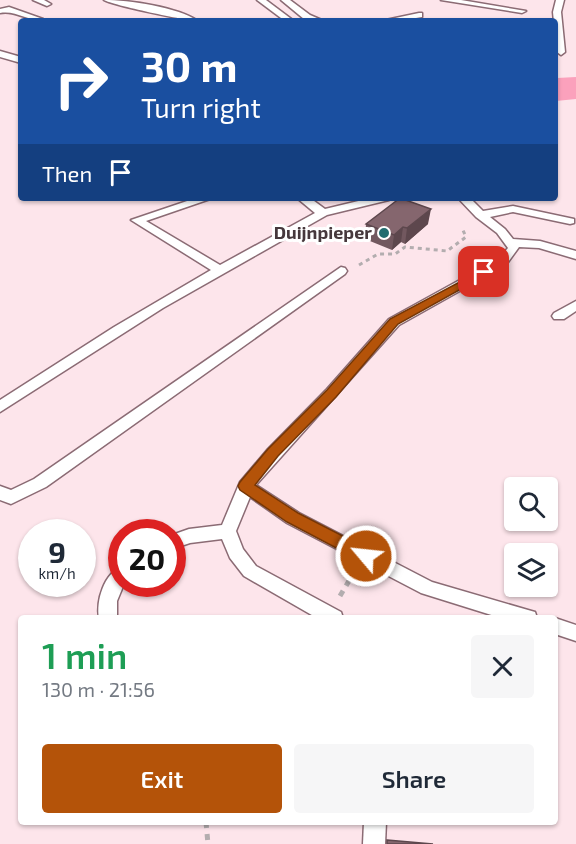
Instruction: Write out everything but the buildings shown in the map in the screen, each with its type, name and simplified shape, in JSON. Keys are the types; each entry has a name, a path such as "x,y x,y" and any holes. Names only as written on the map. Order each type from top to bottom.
{"lane":[{"path":"37,0 47,4"},
{"path":"108,0 168,12 185,18"},
{"path":"261,0 286,18"},
{"path":"285,0 312,18"},
{"path":"445,0 522,11"},
{"path":"558,18 560,0"},
{"path":"0,11 9,9 32,18"},
{"path":"402,18 419,15"},
{"path":"558,20 562,52"},
{"path":"0,54 18,59"},
{"path":"197,201 136,220 220,270"},
{"path":"307,201 323,213"},
{"path":"0,406 41,378 220,270 323,213 373,201"},
{"path":"330,615 250,571 236,553 228,531 246,486 273,453 332,393 394,322 502,262 514,248 501,231 467,201"},
{"path":"478,213 513,209 570,221"},
{"path":"509,242 540,245 576,255"},
{"path":"0,492 11,498 40,483 341,271"},
{"path":"559,316 576,304"},
{"path":"246,486 293,518 427,588 518,615"},
{"path":"186,537 228,531"},
{"path":"104,615 109,597"},
{"path":"558,627 576,633"},
{"path":"374,844 375,825"}],"path":[{"path":"341,271 360,265 378,254 395,254 405,247 447,251 466,237 460,223 478,213"},
{"path":"333,615 366,556"},
{"path":"206,825 207,844"}],"shaded area":[{"path":"0,0 576,0 576,844 0,844"},
{"path":"576,77 576,99 558,101 558,78"}],"place":[{"name":"Duijnpieper","path":"384,233"}],"route":[{"path":"366,556 293,518 246,486 273,453 332,393 394,322 484,272"}]}
